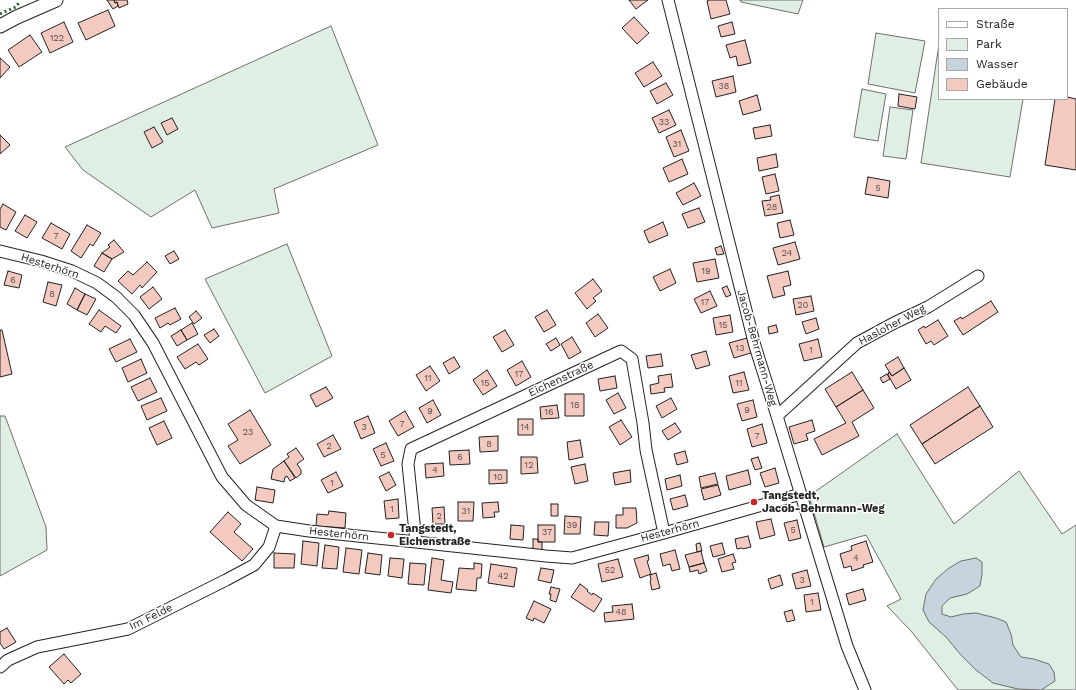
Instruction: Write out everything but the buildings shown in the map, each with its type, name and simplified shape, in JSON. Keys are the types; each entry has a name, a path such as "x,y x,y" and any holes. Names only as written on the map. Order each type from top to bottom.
{"main road":[{"path":"0,26 56,0"}],"street":[{"name":"Jacob-Behrmann-Weg","path":"668,0 755,346 847,646 865,690"},
{"name":"Hesterhörn","path":"0,251 41,261 72,271 97,283 116,297 134,315 153,343 222,477 246,505 276,526 308,531 572,558 801,494"},
{"name":"Hasloher Weg","path":"777,416 857,343 894,322 928,306 978,276"},
{"name":"Eichenstraße","path":"416,542 408,464 411,450 621,351 632,358 646,450 664,533"},
{"name":"Im Felde","path":"0,667 8,660 37,647 128,629 226,580 254,565 269,547 276,526"}],"green space":[{"path":"740,0 803,0 798,14 741,2"},
{"path":"331,26 378,145 274,189 279,213 212,228 195,190 151,217 83,170 65,147"},
{"path":"876,33 925,41 915,93 868,84"},
{"path":"938,51 938,100 1023,100 1010,177 921,163"},
{"path":"862,89 886,94 878,141 854,137"},
{"path":"890,107 913,110 906,159 883,156"},
{"path":"287,244 332,356 265,393 205,279"},
{"path":"0,416 5,416 46,527 47,550 0,576"},
{"path":"897,434 954,524 1019,471 1062,534 1076,525 1076,690 958,690 911,631 887,606 901,599 866,535 824,547 809,496"}],"water":[{"path":"976,558 982,562 980,586 967,594 950,598 942,606 942,614 951,617 976,613 1006,622 1011,634 1013,645 1021,657 1034,659 1049,664 1054,672 1055,681 1041,690 1018,689 993,683 976,670 946,637 929,622 923,610 926,594 936,579 949,568 961,561"}],"hedge":[{"path":"0,14 16,7 20,1"}],"place":[{"name":"Tangstedt, Jacob-Behrmann-Weg","path":"754,502"},
{"name":"Tangstedt, Eichenstraße","path":"391,535"}]}
